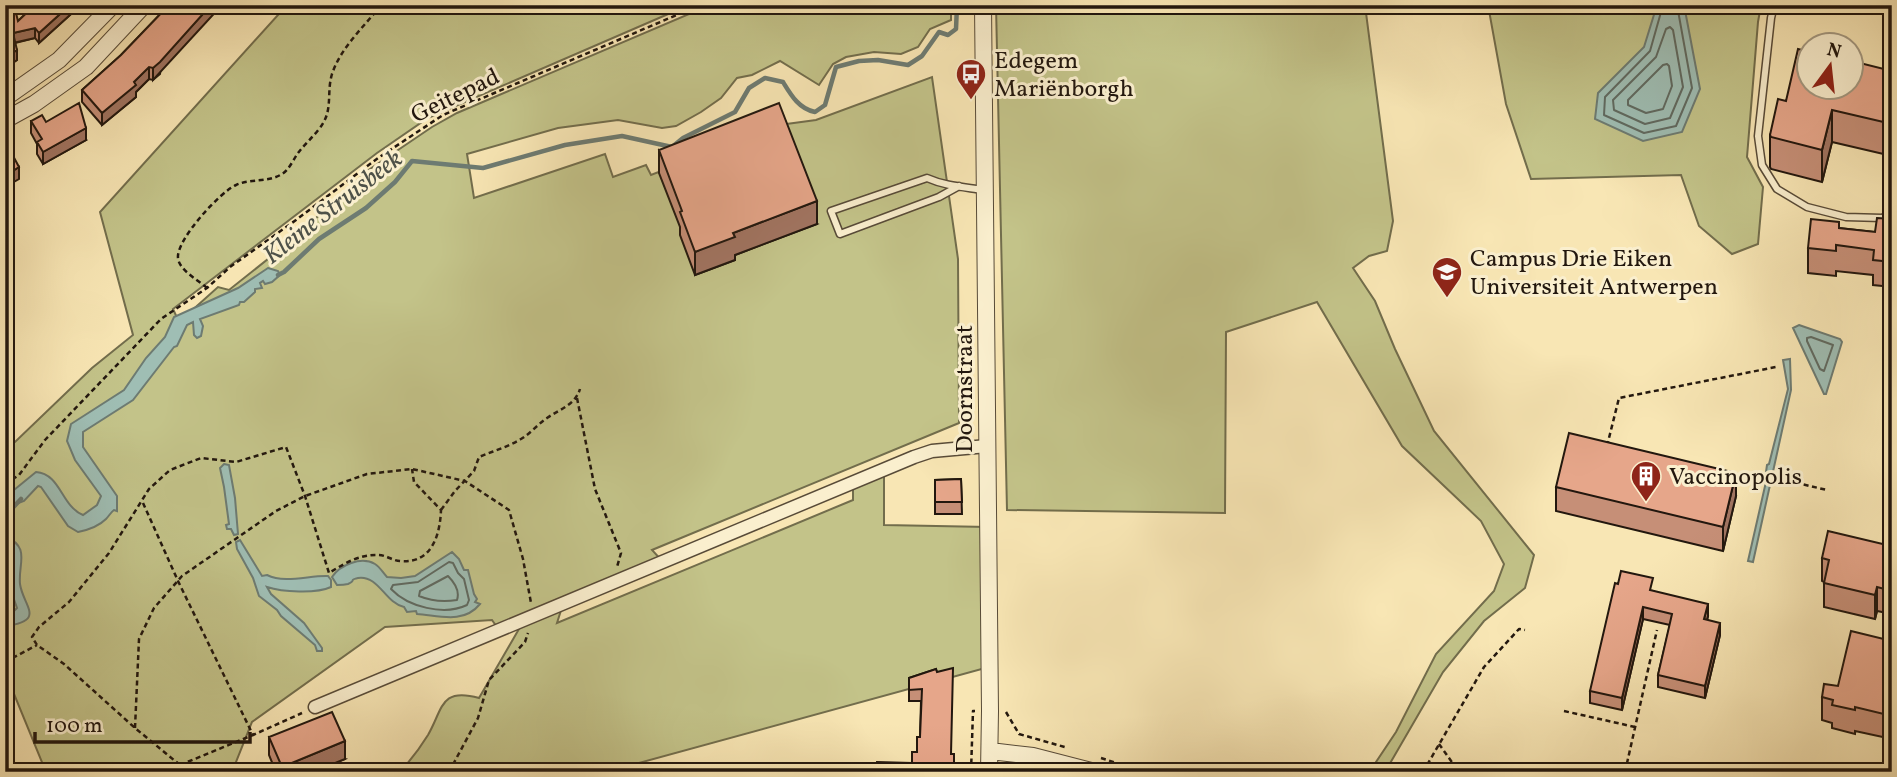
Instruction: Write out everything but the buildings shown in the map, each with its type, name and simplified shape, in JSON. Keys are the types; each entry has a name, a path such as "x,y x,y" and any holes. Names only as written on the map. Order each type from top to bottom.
{"street":[{"path":"5,98 59,60 113,5"},
{"path":"5,120 34,104 86,67 144,5"},
{"name":"Doornstraat","path":"983,5 989,772"},
{"path":"315,707 914,457 932,451 987,446"},
{"path":"990,751 1033,756 1095,772"}],"lane":[{"path":"1774,5 1758,136 1762,164 1777,189 1808,206 1846,217 1882,218 1892,214"},
{"path":"959,186 939,197 839,234 831,211 927,178 940,183 985,190"}],"path":[{"path":"207,288 181,267 178,260 177,255 188,231 229,189 239,183 270,179 285,173 326,120 331,76 341,54 381,5"},
{"name":"Geitepad","path":"5,484 19,475 45,440 161,319 207,288 230,267 377,158 443,115 700,5"},
{"path":"1606,447 1619,398 1776,367"},
{"path":"580,389 577,398 595,489 621,553 617,568 611,573"},
{"path":"180,765 64,664 37,645 32,637 39,627 69,602 109,553 149,489 170,470 201,458 236,462 286,447 305,496 329,573 354,558 381,555 399,562 416,560 426,554 436,541 441,510 474,471 479,457 522,438 543,420 577,398"},
{"path":"412,470 414,482 441,510"},
{"path":"135,728 139,639 154,608 178,581 276,511 305,496 367,474 412,470 465,481 509,510 523,559 534,616 525,642 489,680 478,718 449,772"},
{"path":"1754,473 1828,490"},
{"path":"142,501 253,736"},
{"path":"1423,772 1484,667 1519,629 1525,630"},
{"path":"1625,772 1657,630"},
{"path":"5,662 37,645"},
{"path":"180,765 253,736 315,707"},
{"path":"1564,711 1635,727"},
{"path":"1439,744 1459,772"},
{"path":"178,772 180,765"}],"green space":[{"path":"287,5 689,5 428,118 377,153 173,309 179,322 218,287 229,290 278,251 367,171 432,127 457,113 710,5 951,5 951,20 930,29 918,47 901,54 874,52 846,57 833,64 819,85 780,61 752,75 737,78 721,98 676,126 662,128 618,120 558,128 467,154 474,198 605,154 613,177 646,165 651,175 779,125 816,120 932,77 958,259 959,423 652,550 663,562 563,604 557,623 853,500 853,482 884,469 884,525 988,527 989,667 606,772 400,772 425,740 444,703 457,695 479,698 523,622 499,630 492,620 385,627 252,722 232,772 46,772 5,672 5,447 15,442 92,368 133,335 100,212"},
{"path":"996,5 1365,5 1393,221 1387,251 1369,256 1353,268 1375,301 1434,431 1534,555 1525,588 1484,621 1443,672 1385,772 1370,771 1396,732 1436,654 1494,591 1504,564 1481,521 1402,446 1317,302 1226,332 1225,513 1007,510"},
{"path":"1488,5 1761,5 1747,157 1763,187 1758,244 1732,254 1699,226 1681,175 1531,179 1506,104"}],"water":[{"path":"1657,5 1684,5 1700,89 1682,132 1643,141 1595,119 1598,93 1644,47"},
{"path":"268,268 278,271 280,275 272,282 260,283 262,288 255,289 255,292 239,305 200,319 203,326 201,336 197,338 194,335 193,322 187,325 177,346 133,400 83,432 83,447 117,496 117,511 114,510 97,526 78,532 68,526 38,486 24,501 5,508 5,495 36,472 51,478 70,505 83,515 97,505 101,496 75,460 67,441 71,424 124,390 146,358 165,337 174,317 238,288"},
{"path":"1799,325 1842,342 1826,394 1793,328"},
{"path":"1790,359 1791,390 1753,562 1748,561 1768,473 1767,465 1788,389 1783,360"},
{"path":"224,464 229,465 235,498 238,534 234,535 226,525 229,524 220,468"},
{"path":"5,536 18,545 21,551 20,584 29,616 18,624 5,626 5,612 17,608 8,578 9,555 5,553"},
{"path":"240,540 262,576 289,579 328,576 331,580 331,587 317,591 290,591 267,587 271,594 304,623 322,651 317,651 315,645 259,596 253,578 237,549 236,542"},
{"path":"452,552 464,570 468,570 477,599 475,602 480,604 466,615 458,617 407,612 377,585 365,578 337,585 332,577 345,566 357,561 375,564 387,577 415,576"}],"waterway":[{"name":"Kleine Struisbeek","path":"278,275 319,239 366,208 395,182 412,161 483,168 565,145 622,136 672,147 683,138 735,112 749,88 765,78 783,82 800,105 815,112 825,105 836,67 859,61 878,60 908,65 922,56 939,32 948,35 956,29 957,5"},
{"name":"Kleine Struisbeek","path":"5,516 21,499"}],"place":[{"name":"Edegem Mariënborgh","path":"971,101"},
{"name":"Campus Drie Eiken Universiteit Antwerpen","path":"1447,299"},
{"name":"Vaccinopolis","path":"1646,503"}]}
